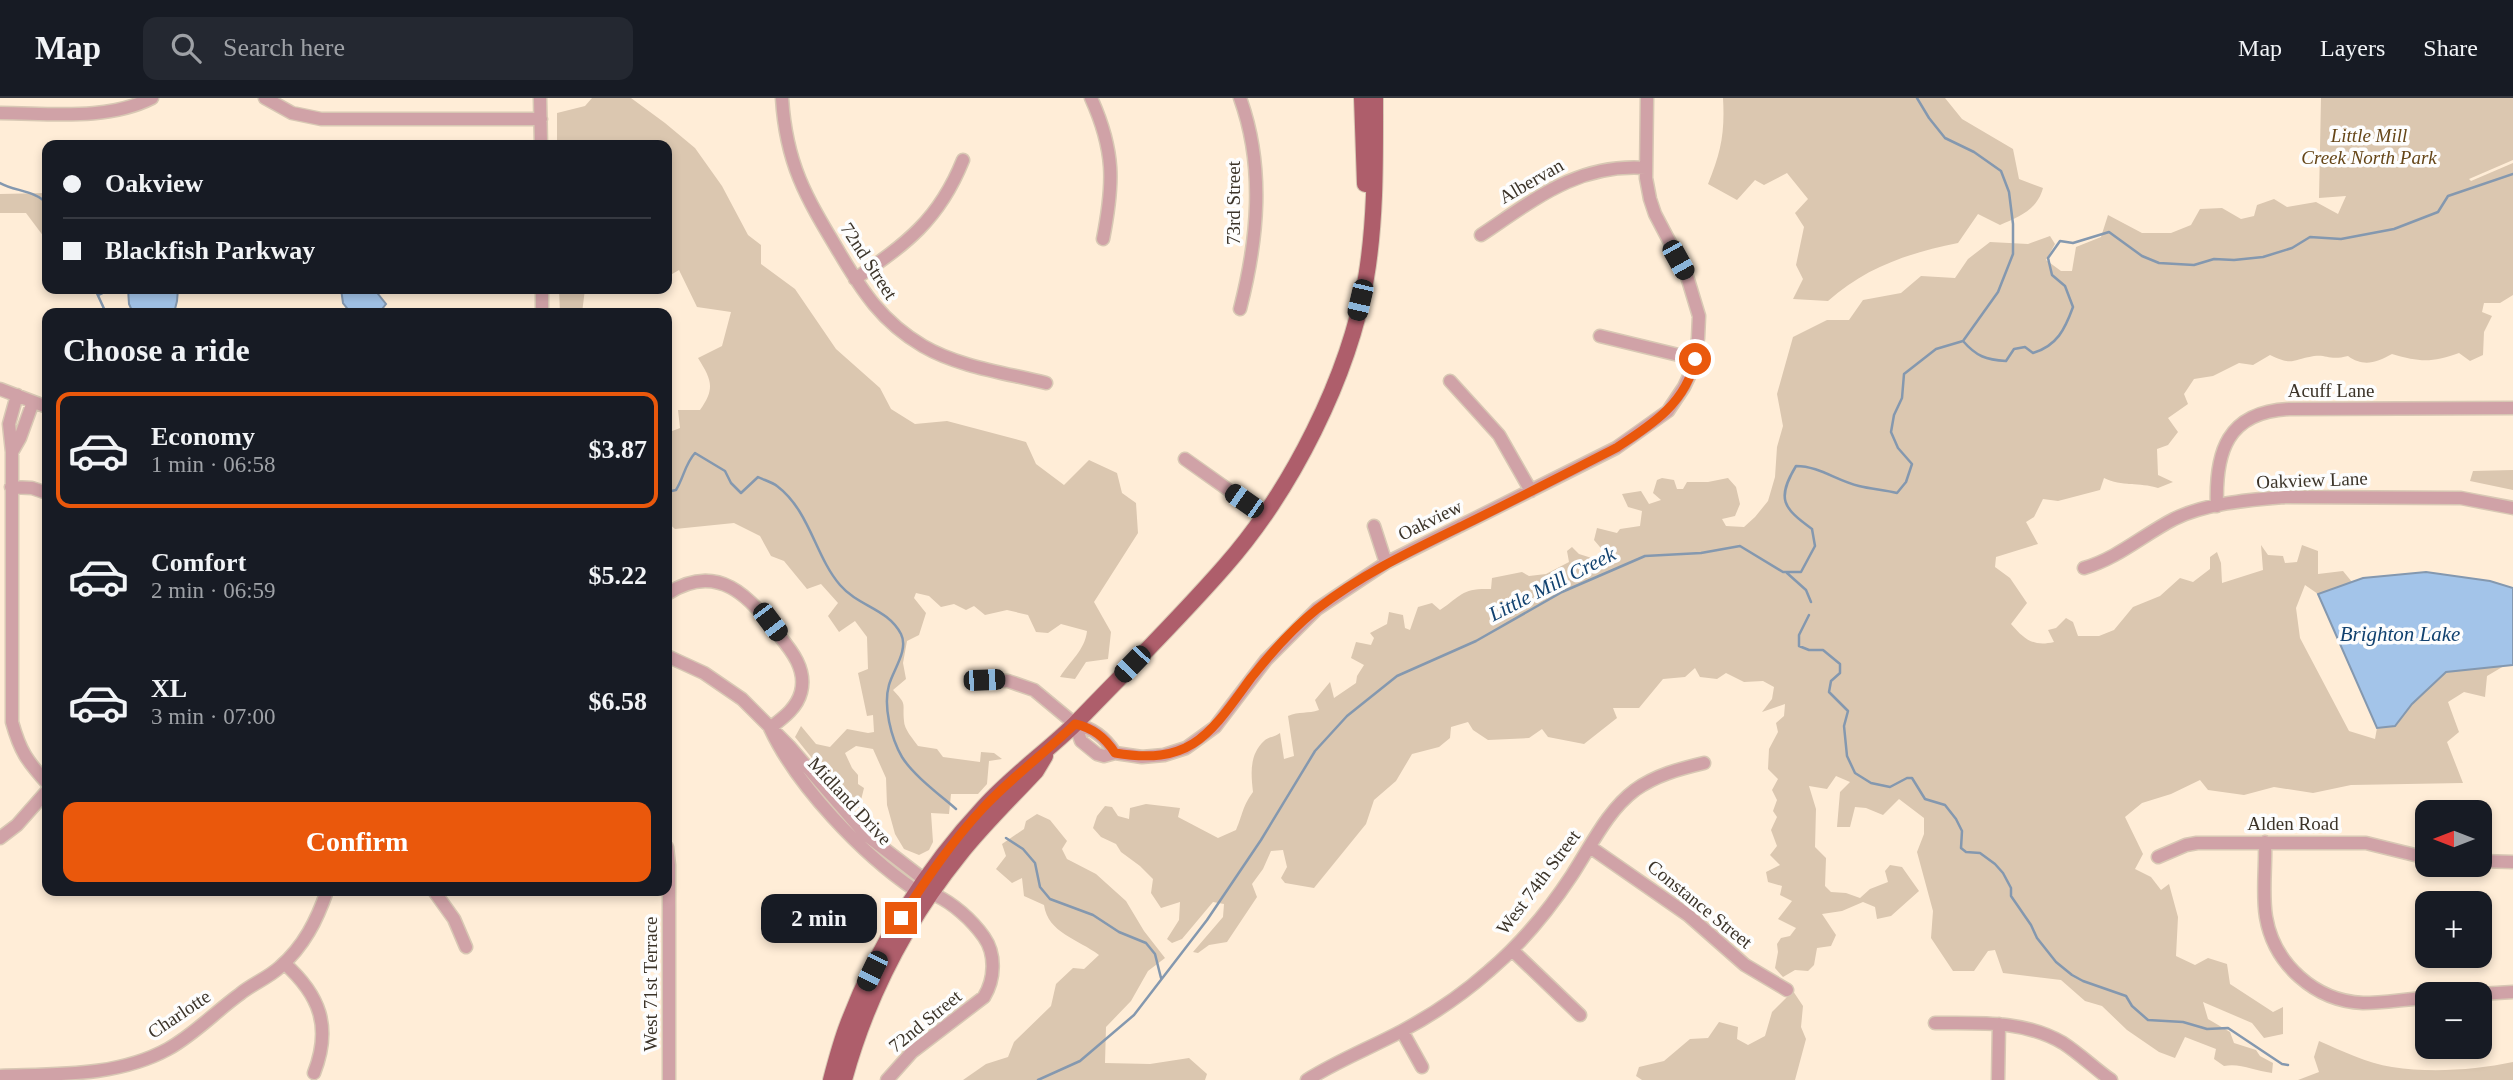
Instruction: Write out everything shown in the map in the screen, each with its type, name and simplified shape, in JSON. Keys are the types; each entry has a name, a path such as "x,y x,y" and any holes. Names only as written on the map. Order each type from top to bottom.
{"main road":[{"path":"1362,98 1365,192 1371,224"},
{"path":"831,1080 848,1024 897,924 1036,771 1050,748 1227,565 1287,481 1334,387 1350,345 1366,277 1375,193 1375,98"},
{"path":"844,1080 876,986 926,889"}],"street":[{"path":"0,113 101,112 132,107 152,98"},
{"path":"265,98 292,113 321,119 541,119"},
{"path":"540,98 541,140"},
{"name":"72nd Street","path":"782,98 788,143 806,197 855,279 881,314 925,348 968,363 1046,383"},
{"path":"1091,98 1106,136 1112,179 1103,239"},
{"name":"73rd Street","path":"1240,98 1250,133 1257,195 1251,267 1240,309"},
{"name":"Oakview","path":"984,680 998,679 1021,684 1048,700 1075,724 1089,727 1108,742 1115,753 1142,757 1164,755 1186,748 1215,727 1266,660 1317,609 1386,563 1616,448 1668,411 1685,387 1695,359 1699,316 1686,273 1655,215 1646,178 1647,98"},
{"path":"855,279 910,240 927,222 946,195 963,160"},
{"name":"Albervan","path":"1481,235 1570,179 1609,168 1646,167"},
{"path":"1600,335 1695,359"},
{"path":"1450,382 1499,435 1531,491"},
{"path":"0,389 42,405"},
{"path":"17,395 9,424 12,452 6,722 26,760 42,778"},
{"path":"12,452 33,402"},
{"name":"Acuff Lane","path":"2217,506 2216,481 2221,453 2237,429 2260,413 2289,409 2513,408"},
{"path":"1185,460 1264,514"},
{"path":"11,488 33,488 42,491"},
{"name":"Oakview Lane","path":"2084,568 2106,561 2174,520 2217,506 2263,499 2461,498 2513,508"},
{"path":"1374,526 1386,563"},
{"path":"672,592 695,583 714,582 738,589 757,606 794,655 800,668 802,684 792,710 770,728"},
{"name":"Midland Drive","path":"672,659 718,682 742,699 789,746 865,834 926,889"},
{"name":"West 74th Street","path":"1307,1080 1325,1068 1402,1031 1469,988 1512,950 1555,899 1618,806 1657,777 1704,763"},
{"path":"0,838 17,825 42,797"},
{"path":"2265,842 2267,925 2276,949 2294,973 2328,995 2351,1001 2363,1003 2415,999"},
{"name":"Alden Road","path":"2158,857 2186,845 2265,842 2366,843 2415,855"},
{"name":"Constance Street","path":"1590,846 1688,915 1745,965 1787,990"},
{"path":"2492,862 2513,862"},
{"name":"72nd Street","path":"887,1080 912,1052 978,1003 991,982 991,954 984,937 969,920 926,889"},
{"name":"Charlotte","path":"0,1076 99,1071 144,1059 165,1050 186,1038 240,993 284,963 301,945 314,924 325,896"},
{"path":"438,896 454,919 466,947"},
{"name":"West 71st Terrace","path":"669,896 669,1080"},
{"path":"1512,950 1580,1015"},
{"path":"284,963 306,985 318,1006 323,1042 314,1073"},
{"path":"2492,993 2513,992"},
{"path":"1935,1023 2020,1026 2065,1045 2111,1080"},
{"path":"1998,1080 1999,1024"},
{"path":"1402,1031 1422,1067"}],"green space":[{"path":"592,98 631,98 695,148 722,186 748,235 761,245 761,264 795,289 836,349 880,388 891,409 915,424 947,421 1026,442 1036,464 1064,485 1089,460 1117,473 1122,493 1136,503 1138,533 1094,602 1111,632 1108,659 1086,662 1075,679 1060,677 1080,650 1087,631 1061,624 1048,633 1036,632 1028,615 1007,610 985,615 974,606 966,610 954,604 941,607 929,596 916,593 914,598 926,613 919,635 907,641 903,663 906,679 893,690 903,702 907,731 918,746 937,749 943,757 980,762 981,752 994,753 1002,759 989,761 987,784 978,794 951,794 949,814 931,813 933,842 929,850 919,855 904,849 895,834 887,805 886,778 873,749 856,746 845,753 858,775 858,784 864,788 859,808 852,808 795,737 801,726 816,744 830,747 847,729 874,732 873,715 867,716 858,673 868,669 867,637 855,621 839,632 828,616 838,603 821,584 807,589 784,561 771,556 760,536 734,523 675,529 672,526 672,431 680,428 678,410 700,410 708,396 709,378 698,358 722,346 731,312 697,307 679,270 672,274 672,140 557,140 557,113 585,106"},
{"path":"1723,98 1945,98 1962,119 2013,149 2019,179 2043,188 2032,207 2000,225 1978,214 1958,243 1905,257 1873,270 1828,301 1793,299 1803,279 1796,265 1804,227 1795,213 1808,199 1787,173 1764,185 1755,180 1737,200 1708,184 1721,142"},
{"name":"Little Mill Creek North Park","path":"2321,98 2513,98 2513,160 2469,179 2471,181 2513,163 2513,295 2500,303 2484,303 2482,312 2492,316 2484,332 2483,355 2470,361 2459,353 2426,360 2392,354 2364,363 2348,356 2314,356 2288,361 2270,355 2253,365 2239,363 2213,376 2194,379 2184,394 2188,404 2168,418 2178,432 2168,445 2157,449 2158,475 2173,482 2158,488 2117,483 2104,478 2100,490 2058,501 2043,499 2034,517 2026,522 2038,544 1996,557 1995,567 2010,578 2027,603 2011,624 2030,640 2047,643 2054,642 2048,630 2056,628 2066,618 2073,622 2078,636 2099,636 2114,630 2133,607 2160,596 2180,578 2193,582 2210,569 2210,557 2217,552 2221,563 2222,583 2263,570 2261,545 2268,555 2283,556 2285,563 2297,562 2302,545 2318,551 2318,574 2343,571 2352,582 2318,594 2305,585 2296,608 2300,638 2349,731 2375,739 2377,728 2395,726 2412,704 2446,672 2504,666 2487,676 2485,697 2464,692 2448,702 2459,732 2447,742 2463,783 2351,785 2313,793 2274,787 2244,795 2208,790 2200,780 2171,794 2142,803 2125,817 2143,854 2135,869 2151,877 2161,890 2169,884 2178,917 2176,956 2195,965 2208,958 2227,964 2230,984 2273,1012 2283,1007 2283,1034 2264,1038 2252,1023 2203,1002 2208,1019 2230,1032 2234,1043 2256,1050 2260,1056 2273,1063 2272,1073 2242,1066 2224,1066 2214,1059 2216,1049 2185,1037 2175,1058 2159,1052 2127,1030 2102,1006 2085,1001 2061,980 2003,973 1995,950 1988,951 1974,971 1953,971 1931,938 1933,911 1917,852 1924,834 1924,818 1899,799 1883,815 1855,807 1850,827 1837,827 1840,792 1850,782 1836,776 1827,789 1809,786 1816,809 1815,847 1826,858 1825,886 1831,892 1860,898 1870,889 1888,882 1885,871 1890,865 1902,867 1919,891 1891,916 1877,919 1875,907 1863,902 1842,911 1822,914 1836,935 1831,946 1817,948 1814,965 1808,971 1795,970 1783,977 1775,968 1777,944 1781,938 1790,936 1796,928 1778,919 1792,901 1780,895 1782,886 1768,882 1766,872 1780,865 1770,855 1777,846 1771,830 1777,817 1773,811 1777,800 1772,790 1778,779 1768,769 1769,749 1778,732 1776,723 1784,716 1785,704 1762,712 1772,699 1774,687 1763,681 1744,682 1726,673 1717,679 1700,677 1695,668 1685,677 1663,679 1639,708 1613,708 1617,718 1584,744 1548,737 1542,729 1529,738 1488,740 1473,730 1468,722 1451,727 1450,738 1439,747 1412,754 1396,781 1374,800 1366,824 1314,888 1285,883 1281,878 1287,867 1283,850 1271,851 1252,884 1257,897 1227,942 1209,945 1198,953 1193,952 1223,917 1224,904 1213,902 1182,939 1172,943 1167,939 1179,920 1180,902 1161,908 1151,893 1153,879 1121,852 1116,844 1101,837 1093,828 1097,816 1105,806 1112,807 1118,816 1129,819 1130,808 1146,804 1180,808 1178,817 1218,838 1236,830 1253,792 1252,765 1259,746 1280,733 1284,759 1294,756 1288,716 1319,710 1315,700 1330,682 1334,698 1356,683 1364,665 1351,658 1356,642 1371,645 1374,638 1370,633 1387,624 1389,612 1403,615 1405,628 1410,630 1418,607 1432,603 1440,610 1468,591 1491,589 1492,578 1522,572 1529,576 1546,574 1569,562 1567,551 1572,547 1579,554 1598,560 1605,553 1594,540 1597,528 1617,533 1620,529 1640,526 1642,511 1628,507 1622,494 1641,491 1649,504 1661,500 1653,493 1657,480 1662,478 1674,480 1677,489 1683,489 1687,482 1728,478 1736,487 1740,504 1735,516 1722,519 1726,526 1744,527 1768,501 1775,477 1777,447 1783,426 1777,394 1793,337 1827,320 1849,320 1863,300 1901,293 1921,276 1955,278 1968,259 1990,242 2028,244 2050,236 2055,244 2046,260 2061,271 2072,271 2076,247 2101,237 2108,215 2142,233 2171,233 2191,225 2200,209 2222,208 2241,219 2254,216 2257,205 2274,199 2287,207 2316,202 2338,214 2346,196 2319,198"},
{"path":"42,193 42,234 26,213 0,213 0,194"},
{"path":"559,294 584,294 583,308 560,308"},
{"path":"2513,470 2513,490 2470,481 2473,471"},
{"path":"1037,814 1050,820 1067,841 1062,849 1067,859 1096,874 1126,901 1165,958 1148,971 1131,1001 1106,1027 1105,1063 1150,1064 1189,1058 1207,1074 1205,1080 963,1080 986,1064 1008,1057 1014,1042 1051,1006 1056,984 1073,968 1084,969 1099,955 1065,935 1051,922 1044,905 1024,896 1022,878 1012,883 996,869 1006,856 1002,844 1024,829 1026,821"},
{"path":"1793,991 1803,1006 1801,1027 1806,1039 1795,1080 1642,1080 1636,1076 1639,1067 1664,1061 1690,1039 1708,1038 1719,1022 1738,1027 1737,1039 1748,1045 1765,1036 1772,1012"},
{"path":"2319,1041 2373,1063 2407,1069 2453,1070 2513,1062 2513,1080 2298,1080 2319,1072 2314,1057"}],"water":[{"path":"128,294 178,294 175,308 131,308"},
{"path":"342,294 378,294 386,304 383,308 347,308"},
{"name":"Brighton Lake","path":"2426,572 2490,581 2513,588 2513,665 2446,672 2412,704 2395,726 2377,728 2318,594 2363,578"}],"waterway":[{"path":"1917,98 1945,138 1974,152 2001,171 2009,192 2013,254 1998,292 1963,341"},
{"name":"Little Mill Creek","path":"1038,1080 1080,1061 1134,1015 1207,920 1261,840 1315,751 1347,716 1397,676 1476,641 1562,592 1645,556 1701,553 1740,546 1783,572 1801,572 1815,546 1812,529 1794,515 1786,502 1786,487 1796,466 1812,468 1859,486 1897,493 1906,482 1912,464 1898,448 1891,432 1894,415 1902,398 1904,374 1936,349 1963,341 1982,356 2006,361 2014,349 2025,347 2033,353 2054,341 2073,307 2065,286 2052,275 2048,258 2060,241 2073,243 2109,232 2142,256 2159,263 2194,265 2214,259 2263,257 2292,248 2310,237 2341,239 2394,229 2438,212 2448,196 2513,174"},
{"path":"0,183 42,199"},
{"path":"97,294 104,308"},
{"path":"672,491 676,490 695,453 725,471 731,483 741,493 758,477 775,485 788,496 840,585 888,618 901,634 902,653 887,693 891,731 907,764 956,809"},
{"path":"1787,573 1806,590 1811,602"},
{"path":"1809,615 1799,635 1799,646 1809,650 1823,650 1840,664 1840,673 1831,681 1829,692 1848,711 1844,726 1847,756 1855,773 1871,783 1890,787 1912,778 1925,799 1945,805 1962,831 1961,848 1966,852 1980,853 2003,873 2011,888 2011,896 2037,938 2056,962 2083,981 2126,996 2132,1006 2148,1020 2183,1022 2207,1029 2228,1028 2282,1064 2288,1065"},
{"path":"1006,838 1023,849 1035,863 1040,887 1050,899 1093,915 1119,932 1146,943 1155,954 1161,978"}],"route":[{"path":"901,918 954,841 984,807 1075,724 1089,727 1108,742 1115,753 1142,757 1164,755 1186,748 1215,727 1266,660 1317,609 1386,563 1616,448 1650,426 1668,411 1685,387 1695,359"}]}
